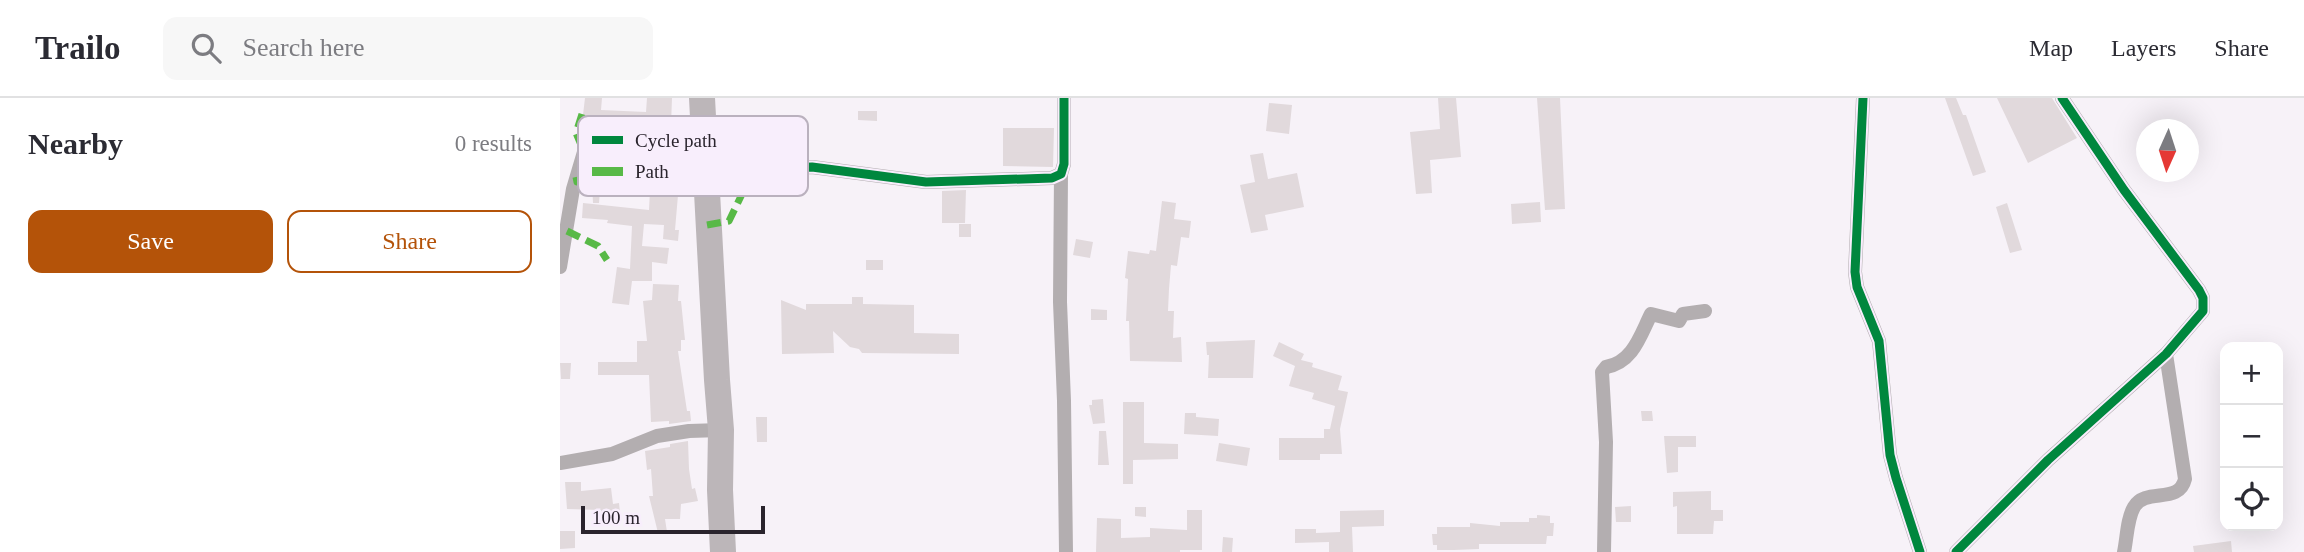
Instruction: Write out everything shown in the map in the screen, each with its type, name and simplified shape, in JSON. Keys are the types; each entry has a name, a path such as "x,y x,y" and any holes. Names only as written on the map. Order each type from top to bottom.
{"highway":[{"path":"702,98 703,116"},
{"path":"707,196 716,380 722,430 720,490 723,552"}],"street":[{"path":"1064,98 1065,164 1061,174 1060,302 1066,552"},
{"path":"1863,98 1855,272 1857,286 1879,341 1891,455 1920,552"},
{"path":"1956,552 2048,460 2166,354 2203,311 2203,298 2062,98"},
{"path":"808,167 926,181 1052,178 1061,174"},
{"path":"560,267 578,170"},
{"path":"1604,552 1606,442 1602,372 1606,367 1619,365 1634,349 1651,314 1679,321 1683,314 1704,311"},
{"path":"2124,552 2135,505 2148,498 2175,493 2180,490 2185,479 2166,354"},
{"path":"560,463 612,454 657,436 722,430"}],"building":[{"path":"585,98 602,98 601,110 646,112 647,98 672,98 671,116 583,116"},
{"path":"1438,98 1456,98 1461,157 1430,160 1432,193 1416,194 1410,132 1440,129"},
{"path":"1537,98 1560,98 1565,209 1545,210"},
{"path":"1945,98 1956,98 1963,115 1966,115 1986,172 1973,176"},
{"path":"1997,98 2052,98 2077,138 2028,163"},
{"path":"1269,103 1292,105 1289,134 1266,131"},
{"path":"858,111 877,111 877,121 858,120"},
{"path":"1003,128 1054,128 1053,167 1003,166"},
{"path":"1263,153 1268,179 1297,173 1304,207 1265,215 1268,230 1251,233 1240,185 1255,182 1250,155"},
{"path":"966,190 965,223 942,223 942,191"},
{"path":"593,196 600,196 599,203 593,203"},
{"path":"650,196 678,196 675,230 679,230 678,241 663,239 664,225 644,224 642,246 669,248 667,264 652,262 652,281 632,281 629,305 612,303 617,267 630,269 632,226 607,223 608,220 582,218 583,203 649,210"},
{"path":"1162,201 1176,203 1174,219 1191,221 1189,238 1181,237 1177,266 1171,265 1169,289 1168,311 1174,311 1173,338 1181,337 1182,362 1130,361 1129,321 1126,321 1128,279 1125,278 1128,251 1149,254 1150,250 1156,251"},
{"path":"1540,202 1541,222 1512,224 1511,204"},
{"path":"2007,203 2022,250 2010,253 1996,207"},
{"path":"959,224 971,224 971,237 959,237"},
{"path":"1076,239 1093,242 1090,258 1073,255"},
{"path":"866,260 883,260 883,270 866,270"},
{"path":"653,284 679,285 678,301 681,301 685,340 681,340 681,351 678,351 687,411 690,411 691,421 669,424 669,421 651,422 649,375 598,375 598,362 637,362 637,341 647,341 643,301 652,300"},
{"path":"852,297 863,297 863,304 914,305 914,333 959,334 959,354 862,353 859,349 850,347 833,331 834,353 782,354 781,300 806,310 806,304 852,304"},
{"path":"1091,309 1107,310 1107,320 1091,320"},
{"path":"1255,340 1253,378 1208,378 1209,355 1206,342"},
{"path":"1279,342 1304,354 1301,360 1313,363 1312,367 1342,376 1338,390 1348,392 1340,429 1342,454 1320,454 1320,460 1279,460 1279,438 1324,438 1324,429 1330,429 1335,406 1312,399 1314,393 1289,386 1295,366 1273,356"},
{"path":"560,363 571,363 570,379 561,379"},
{"path":"1103,399 1105,423 1093,424 1089,405 1092,405 1092,400"},
{"path":"1123,402 1144,402 1144,443 1178,444 1178,459 1133,460 1133,484 1123,484"},
{"path":"1641,411 1652,411 1653,421 1642,421"},
{"path":"1185,413 1219,419 1218,436 1184,434"},
{"path":"756,417 767,417 767,442 757,442"},
{"path":"1099,431 1106,431 1109,465 1098,465"},
{"path":"1664,436 1696,436 1696,447 1678,447 1678,472 1667,473"},
{"path":"688,441 692,489 695,488 698,501 681,504 680,519 665,519 667,532 658,533 649,496 653,496 651,469 647,470 645,451"},
{"path":"1219,443 1250,448 1247,466 1216,461"},
{"path":"565,482 581,482 581,491 611,488 613,504 619,503 621,523 602,525 601,510 567,509"},
{"path":"1711,491 1711,510 1723,510 1723,521 1714,521 1713,534 1677,534 1677,506 1673,507 1673,492"},
{"path":"1631,506 1631,522 1616,522 1615,507"},
{"path":"1135,507 1146,507 1146,517 1135,516"},
{"path":"1187,510 1202,510 1202,550 1096,552 1097,518 1121,519 1121,538 1150,537 1150,528 1187,530"},
{"path":"1384,510 1384,526 1352,527 1353,552 1329,552 1329,542 1295,543 1295,529 1316,529 1316,533 1340,532 1340,511"},
{"path":"1537,515 1550,516 1550,523 1554,523 1553,536 1547,536 1546,544 1479,544 1479,549 1454,550 1437,550 1437,545 1433,545 1432,534 1437,534 1437,527 1470,527 1470,523 1500,526 1500,522 1529,522 1529,518 1537,518"},
{"path":"560,531 575,531 575,548 560,549"},
{"path":"1223,537 1233,538 1232,552 1222,552"},
{"path":"2231,541 2232,552 2194,552 2193,546"}],"marked path":[{"path":"578,127 578,138"},
{"path":"576,177 578,182"},
{"path":"707,225 729,221 741,196"},
{"path":"567,231 598,246 607,260"}],"cycle path":[{"path":"808,167 926,182 1052,178 1061,174 1064,164 1064,98"},
{"path":"1863,98 1855,272 1857,287 1879,341 1890,455 1920,552"},
{"path":"1956,552 2048,460 2166,354 2203,311 2203,298 2199,290 2124,190 2062,98"}]}
